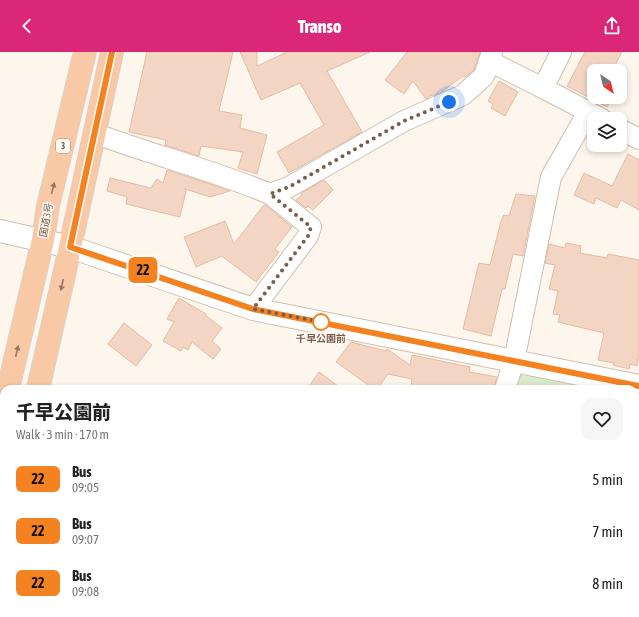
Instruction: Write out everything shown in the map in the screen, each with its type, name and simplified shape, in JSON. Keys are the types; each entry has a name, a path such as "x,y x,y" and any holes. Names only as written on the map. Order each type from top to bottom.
{"highway":[{"name":"国道3号","path":"9,385 43,240 48,206 85,52"},
{"path":"39,385 112,52"}],"street":[{"path":"543,88 561,52"},
{"path":"270,194 289,187 404,121 463,95 484,76 491,57 543,88 589,112"},
{"path":"507,385 514,361 551,177 587,126"},
{"path":"94,133 130,147 242,183 270,194 311,227 308,236 253,309"},
{"path":"627,133 639,139"},
{"path":"0,231 70,247 253,309 634,385"}],"green space":[{"path":"518,373 573,385 516,385"}],"building":[{"path":"147,52 233,52 219,111 242,115 240,128 267,135 257,174 238,168 243,152 201,146 199,156 165,145 166,140 129,132"},
{"path":"240,52 257,52 257,66 287,52 370,52 327,71 362,132 289,173 277,152 324,125 300,83 261,100"},
{"path":"407,52 480,52 474,70 440,93 432,95 426,99 413,81 404,94 385,80"},
{"path":"585,52 622,52 616,64 587,64 587,96 567,86"},
{"path":"499,81 518,92 505,116 491,108 493,104 488,101"},
{"path":"601,104 609,104 607,107"},
{"path":"628,154 639,160 639,210 621,200 617,208 596,198 594,204 574,195 584,173 612,186"},
{"path":"167,170 230,191 210,197 185,189 186,191 180,217 126,204 127,197 107,191 110,178 151,188 157,179 163,183"},
{"path":"324,180 333,190 313,210 308,206 306,208 296,200 302,195 301,193"},
{"path":"516,194 535,196 523,256 513,254 505,289 502,289 491,336 463,329 479,263 490,265 501,221 504,215 509,216"},
{"path":"265,205 292,227 275,249 279,252 256,282 222,256 196,267 184,237 225,221 234,244"},
{"path":"566,243 581,246 580,253 607,258 608,254 639,260 639,355 637,366 630,364 629,369 613,365 614,363 598,360 604,333 558,322 560,315 553,314 558,291 549,289 555,265 545,263 549,244 565,248"},
{"path":"179,298 206,314 205,315 222,328 212,341 221,349 213,359 192,342 188,350 183,347 181,351 163,341 174,322 167,319"},
{"path":"124,323 152,345 136,366 108,344"},
{"path":"351,342 386,351 387,349 410,365 412,355 470,367 469,372 497,377 495,385 411,385 412,379 388,374 380,385 368,385 336,362"},
{"path":"319,372 337,385 310,385"}],"bus line":[{"name":"22","path":"112,52 70,247 125,264 253,309 634,385"}],"place":[{"name":"千早公園前","path":"321,322"}],"route":[{"path":"321,322 327,323 253,309 308,236 311,227 270,194 289,187 404,121 449,102"}]}
